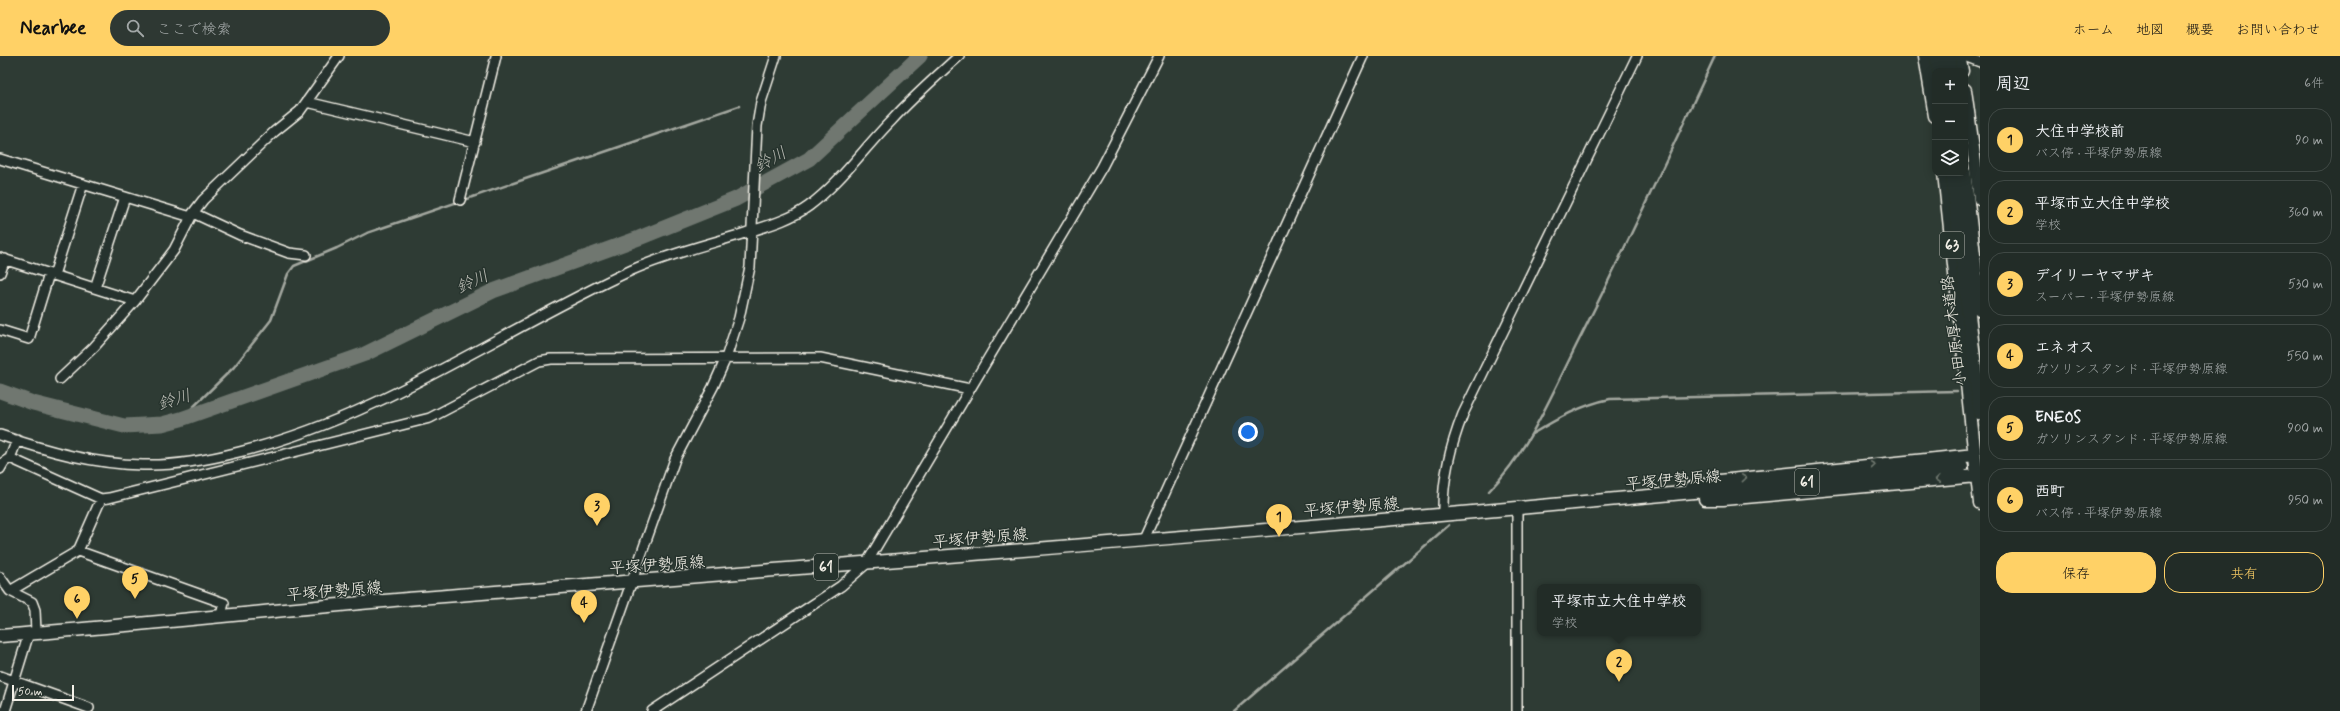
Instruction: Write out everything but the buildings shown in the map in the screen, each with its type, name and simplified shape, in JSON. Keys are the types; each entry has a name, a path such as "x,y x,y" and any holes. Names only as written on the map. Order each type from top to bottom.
{"highway":[{"path":"1936,56 1938,68"},
{"path":"1948,56 1950,68"},
{"name":"小田原厚木道路","path":"1952,176 1980,414"},
{"name":"小田原厚木道路","path":"1964,176 1980,310"}],"main road":[{"path":"1925,56 1933,104"},
{"path":"1959,56 1961,68"},
{"path":"1967,104 1980,199"},
{"name":"63","path":"1944,176 1980,503"},
{"path":"1651,498 1720,480 1975,455"},
{"name":"平塚伊勢原線","path":"0,636 221,616 866,564 1144,539 1443,515 1517,507 1651,498 1962,466"},
{"path":"1651,498 1723,499 1977,476"}],"street":[{"path":"60,379 94,347 135,301 174,250 192,215 203,200 307,102 339,56"},
{"path":"460,200 496,56"},
{"path":"586,711 633,582 675,459 726,358 738,318 750,267 753,230 755,149 761,102 776,56"},
{"path":"0,435 75,457 107,463 143,465 178,464 204,461 257,448 316,429 395,392 518,327 645,264 785,220 808,207 862,155 891,120 959,56"},
{"path":"652,711 841,586 866,564 1102,167 1159,56"},
{"path":"1144,539 1363,56"},
{"path":"1443,515 1443,489 1448,460 1463,414 1636,56"},
{"path":"1964,56 1980,62"},
{"path":"307,102 475,142"},
{"path":"0,159 125,197 192,215 289,253 306,255"},
{"path":"0,330 29,339 83,184"},
{"path":"95,288 125,197"},
{"path":"0,274 2,259 135,301"},
{"path":"10,458 101,498 119,497 430,418 539,361 551,358 820,358 970,389"},
{"path":"0,469 4,462 10,458 17,440"},
{"path":"10,591 78,551 101,498"},
{"path":"1517,507 1518,711"},
{"path":"78,551 224,602 221,616"},
{"path":"0,577 10,591 32,602 35,610 32,633 4,711"},
{"path":"0,676 89,708"}],"waterway":[{"name":"鈴川","path":"0,391 33,403 124,426 162,424 181,419 365,354 493,291 639,238 736,199 809,159 920,56"},
{"path":"1489,491 1517,456 1540,418 1632,233 1715,56"},
{"path":"181,419 234,367 271,320 288,274 294,266 337,248 367,233 739,106"},
{"path":"1532,434 1579,409 1610,399 1957,391"},
{"path":"1234,711 1449,525"}],"place":[{"name":"デイリーヤマザキ","path":"597,526"},
{"name":"大住中学校前","path":"1279,537"},
{"name":"ENEOS","path":"135,599"},
{"name":"西町","path":"77,619"},
{"name":"エネオス","path":"584,623"},
{"name":"平塚市立大住中学校","path":"1619,682"}]}
